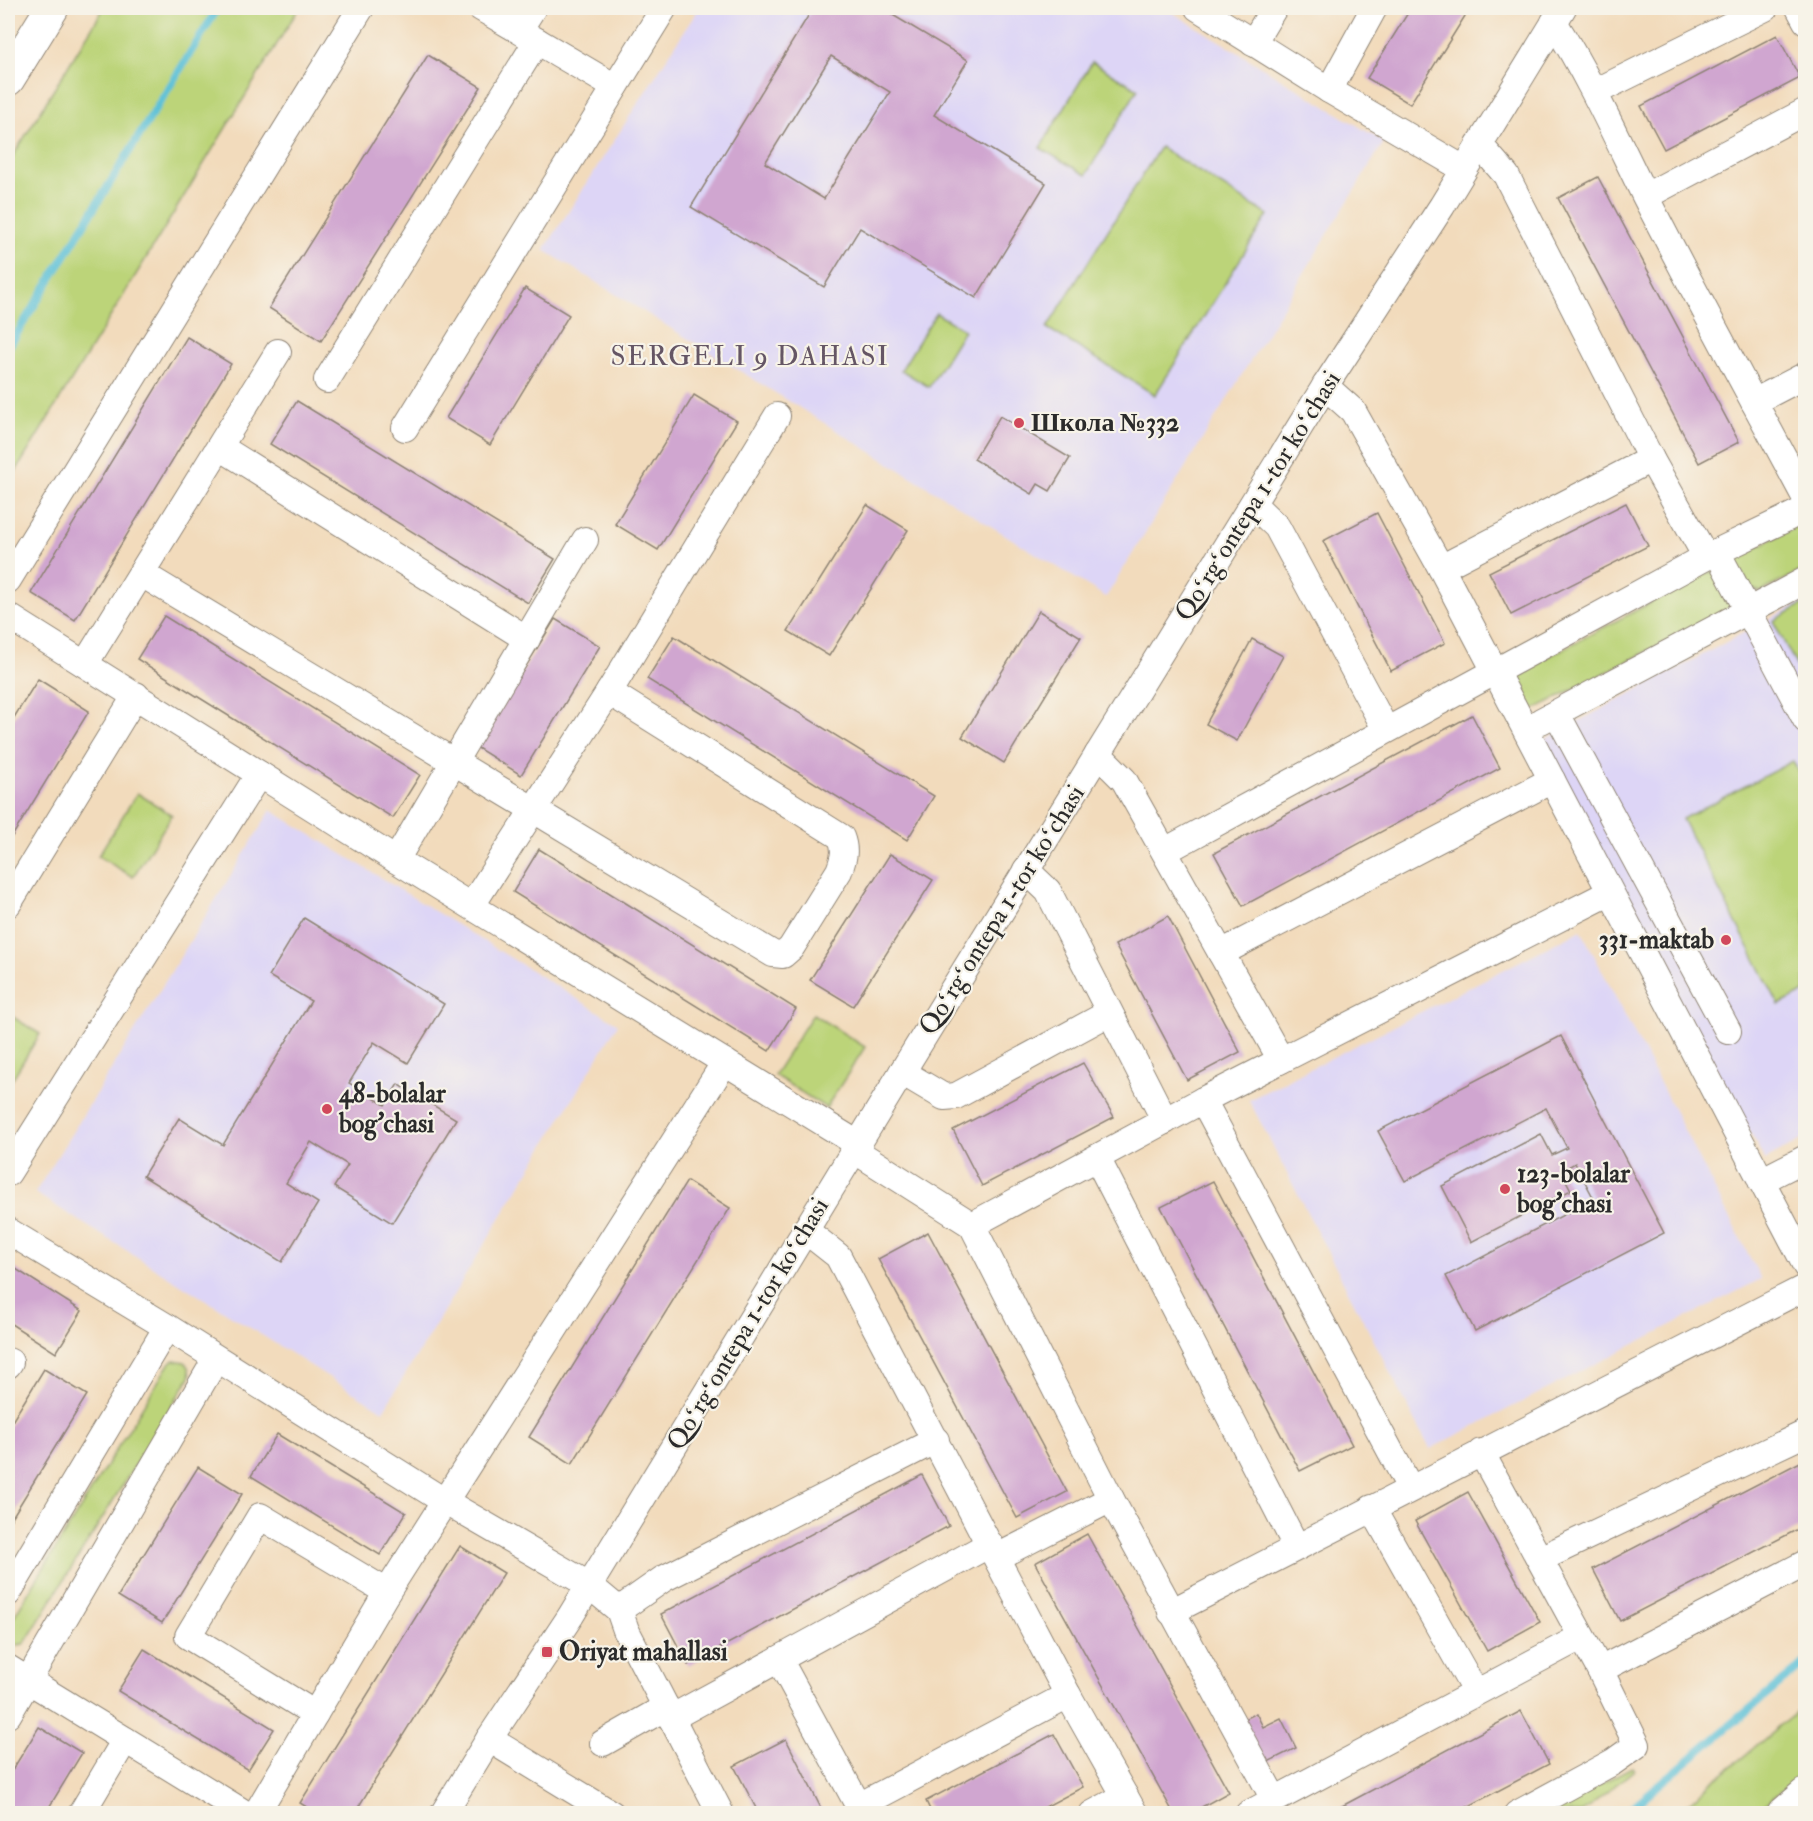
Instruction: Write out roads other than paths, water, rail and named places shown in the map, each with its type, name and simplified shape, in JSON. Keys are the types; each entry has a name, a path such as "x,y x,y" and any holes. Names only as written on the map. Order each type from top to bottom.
{"main road":[{"path":"8,79 52,8"},
{"path":"1784,1814 1806,1795"}],"street":[{"path":"8,580 361,8"},
{"path":"481,8 615,87"},
{"path":"327,380 528,36 533,8"},
{"path":"405,428 664,8"},
{"path":"1198,8 1329,90 1464,169"},
{"path":"1253,43 1274,8"},
{"path":"1329,90 1374,8"},
{"path":"1595,92 1765,8"},
{"path":"1798,8 1806,21"},
{"path":"1558,15 1646,196 1806,499"},
{"name":"Qoʻrgʻontepa 1-tor koʻchasi","path":"443,1814 589,1585 1026,870 1325,386 1464,169 1558,15"},
{"path":"1646,196 1806,111"},
{"path":"1479,144 1506,175 1651,459 1747,610 1806,720"},
{"path":"85,664 278,352"},
{"path":"1754,402 1806,375"},
{"path":"1325,386 1353,411 1441,568 1806,1266"},
{"path":"472,905 609,692 777,416"},
{"path":"220,447 526,639"},
{"path":"1441,568 1651,459"},
{"path":"1253,504 1277,527 1386,730"},
{"path":"1164,852 1711,555 1806,510"},
{"path":"396,860 585,540"},
{"path":"142,573 773,954 783,955 791,948 839,871 845,848 841,837 609,692"},
{"path":"1525,730 1806,580"},
{"path":"8,616 396,860 725,1062 972,1225 1111,1499 1274,1799"},
{"path":"8,904 136,695"},
{"path":"1557,714 1728,1031"},
{"path":"1098,754 1124,780 1281,1060"},
{"path":"8,1173 259,774"},
{"path":"1221,953 1551,780"},
{"path":"1026,870 1048,891 1165,1121"},
{"path":"972,1225 1203,1100 1609,893"},
{"path":"902,1072 944,1097 956,1096 1109,1013"},
{"path":"256,1814 387,1592 725,1062"},
{"path":"1203,1100 1410,1488"},
{"path":"1097,1158 1296,1546"},
{"path":"1761,1181 1806,1158"},
{"path":"805,1230 838,1256 1068,1695 1130,1805 1092,1814"},
{"path":"8,1231 167,1327 444,1501 589,1585 619,1610 626,1630 722,1814"},
{"path":"1171,1612 1296,1546 1806,1287"},
{"path":"8,1593 167,1327"},
{"path":"8,1715 18,1675 216,1359"},
{"path":"8,1361 10,1362 8,1365"},
{"path":"1540,1559 1806,1433"},
{"path":"619,1610 663,1579 936,1440"},
{"path":"1481,1452 1600,1670 1642,1753 1613,1762 1517,1814"},
{"path":"603,1743 779,1659 993,1550 1111,1499"},
{"path":"1372,1508 1475,1692"},
{"path":"315,1714 188,1636 260,1516 387,1592"},
{"path":"1600,1670 1806,1563"},
{"path":"1248,1814 1581,1637"},
{"path":"779,1659 861,1810 1068,1695"},
{"path":"18,1675 246,1814"},
{"path":"489,1739 612,1814"},
{"path":"81,1814 125,1740"}],"waterway":[{"path":"8,348 218,8"},
{"path":"1624,1814 1806,1662"}],"place":[{"name":"Школа №332","path":"1019,423"},
{"name":"331-maktab","path":"1726,940"},
{"name":"48-bolalar bog'chasi","path":"327,1109"},
{"name":"123-bolalar bog'chasi","path":"1505,1189"},
{"name":"Oriyat mahallasi","path":"547,1652"}],"district":[{"name":"SERGELI 9 DAHASI","path":"750,356"}]}
